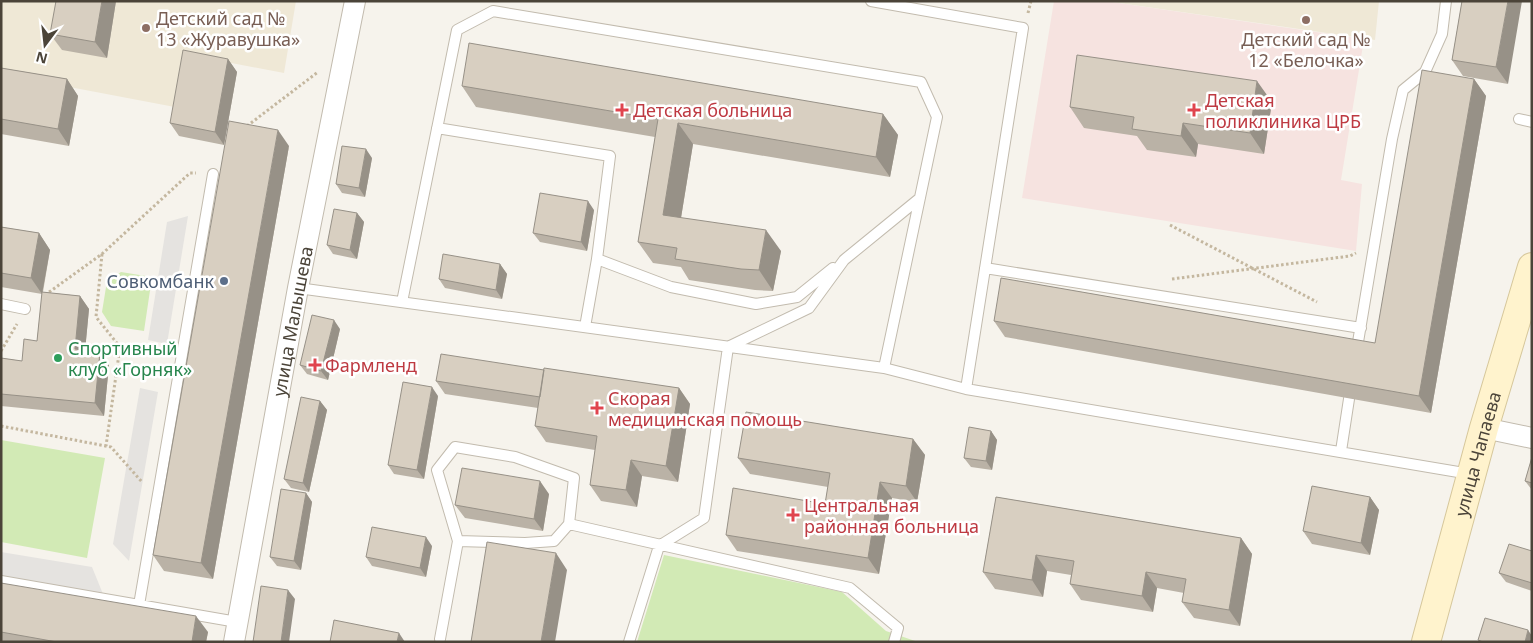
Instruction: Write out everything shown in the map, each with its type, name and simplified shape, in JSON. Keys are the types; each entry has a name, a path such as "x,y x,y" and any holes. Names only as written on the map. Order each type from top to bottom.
{"street":[{"name":"улица Малышева","path":"235,632 298,288 355,1"},
{"name":"улица Чапаева","path":"1426,642 1484,428 1532,268"},
{"path":"1484,428 1532,438"}],"lane":[{"path":"871,1 1024,28 966,389"},
{"path":"1340,451 1392,139 1403,90 1425,72 1442,34 1446,1"},
{"path":"402,302 456,30 493,11 921,82 937,118 884,368"},
{"path":"1519,120 1532,122"},
{"path":"437,128 610,156 597,259 585,327"},
{"path":"140,605 213,174"},
{"path":"597,259 671,287 756,304 797,297 920,198"},
{"path":"728,347 809,308 844,260"},
{"path":"985,268 1361,328"},
{"path":"298,288 884,368 966,389 1471,474"},
{"path":"1,304 25,308"},
{"path":"629,642 659,546 704,518 728,347"},
{"path":"440,639 458,541 438,470 455,447 515,457 574,478 569,524 554,541 525,543 458,541"},
{"path":"569,524 850,588 898,628 894,642"},
{"path":"1,581 140,605 235,632"}],"path":[{"path":"246,127 345,52"},
{"path":"1,351 25,308 102,254 190,173 213,174"},
{"path":"1170,225 1321,304 1325,322"},
{"path":"1163,296 1171,279 1350,256 1375,243"},
{"path":"102,254 96,317 120,347 106,446"},
{"path":"1,426 111,447 157,500"}],"shaded area":[{"name":"Детский сад № 13 «Журавушка»","path":"1,1 296,1 284,73 190,55 180,108 1,74"},
{"name":"Детская поликлиника ЦРБ","path":"1054,1 1105,1 1364,39 1341,180 1362,184 1356,251 1022,198"},
{"name":"Детский сад № 12 «Белочка»","path":"1105,1 1379,1 1375,40"},
{"path":"188,216 167,344 148,340 167,222"},
{"path":"140,388 158,392 129,561 113,544"},
{"path":"1,552 92,567 105,599 1,581"}],"green space":[{"path":"121,272 152,277 144,331 111,326 102,312 107,281"},
{"path":"1,440 105,458 87,558 1,542"},
{"path":"664,555 842,592 886,631 918,642 637,642"}],"building":[{"path":"56,1 102,1 95,42 50,34"},
{"path":"1462,1 1508,1 1496,67 1452,60"},
{"path":"469,43 883,114 876,157 678,123 663,215 766,230 759,270 675,259 677,248 638,242 658,119 462,86"},
{"path":"183,50 228,59 215,132 170,123"},
{"path":"1077,55 1257,81 1250,133 1183,123 1181,136 1132,129 1134,117 1070,107"},
{"path":"1,68 67,79 58,129 1,119"},
{"path":"1422,70 1474,79 1419,396 994,321 1001,278 1375,343"},
{"path":"229,121 278,130 201,563 153,555"},
{"path":"342,146 366,149 359,188 336,184"},
{"path":"540,193 588,201 581,242 533,233"},
{"path":"334,209 357,213 350,250 327,245"},
{"path":"1,227 39,233 31,278 1,273"},
{"path":"443,254 500,264 496,290 439,279"},
{"name":"Спортивный клуб «Горняк»","path":"42,292 80,296 75,349 100,352 95,403 1,394 1,358 22,361 24,339 37,341"},
{"path":"312,315 334,320 321,371 300,365"},
{"path":"441,354 544,370 540,397 436,381"},
{"path":"544,368 679,388 666,466 631,460 626,490 590,485 597,436 535,426"},
{"path":"403,382 432,387 417,470 388,465"},
{"path":"301,397 320,401 303,483 284,479"},
{"path":"746,412 913,439 906,486 880,482 868,558 726,535 733,488 825,504 830,473 738,458"},
{"path":"969,427 991,431 986,461 964,458"},
{"path":"1532,457 1532,483 1525,481"},
{"path":"462,468 540,481 534,519 455,505"},
{"path":"1312,486 1370,497 1361,543 1303,531"},
{"path":"281,489 306,493 294,561 270,557"},
{"path":"996,497 1241,538 1229,610 1182,602 1186,579 1146,572 1142,596 1070,584 1074,561 1036,555 1032,580 983,572"},
{"path":"372,527 426,537 420,568 366,557"},
{"path":"487,542 556,553 541,642 471,642"},
{"path":"1509,544 1532,551 1532,583 1499,573"},
{"path":"1,583 196,616 192,642 57,642 1,632"},
{"path":"261,586 288,590 281,642 253,642"},
{"path":"1485,618 1528,630 1525,642 1483,642 1478,640"},
{"path":"334,620 399,633 397,642 330,642"}],"place":[{"name":"Детский сад № 12 «Белочка»","path":"1306,20"},
{"name":"Детский сад № 13 «Журавушка»","path":"146,28"},
{"name":"Детская больница","path":"622,110"},
{"name":"Детская поликлиника ЦРБ","path":"1194,110"},
{"name":"Совкомбанк","path":"224,281"},
{"name":"Спортивный клуб «Горняк»","path":"58,358"},
{"name":"Фармленд","path":"315,365"},
{"name":"Скорая медицинская помощь","path":"597,408"},
{"name":"Центральная районная больница","path":"793,515"}]}
